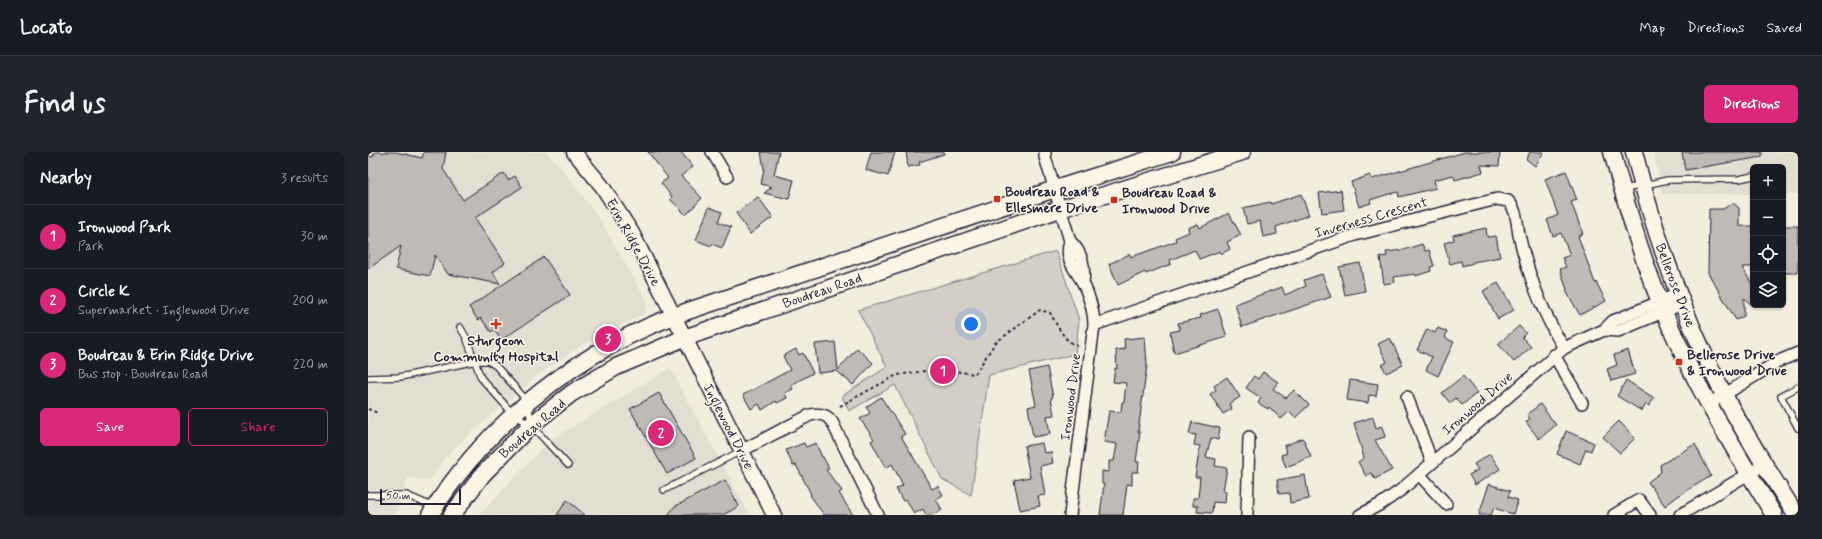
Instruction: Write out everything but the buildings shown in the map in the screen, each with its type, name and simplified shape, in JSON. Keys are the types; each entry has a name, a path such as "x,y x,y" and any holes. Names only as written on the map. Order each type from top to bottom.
{"main road":[{"name":"Boudreau Road","path":"432,511 458,474 477,452 528,402 548,386 593,356 651,326 673,316 1055,189 1172,152"},
{"name":"Boudreau Road","path":"452,515 482,474 531,425 556,404 589,382 616,367 684,338 1060,209 1242,152"},
{"name":"Bellerose Drive","path":"1612,152 1640,247 1662,306 1709,404 1774,515"},
{"name":"Bellerose Drive","path":"1634,152 1655,229 1680,299 1724,394 1796,515"},
{"path":"1638,152 1641,181"}],"street":[{"name":"Erin Ridge Drive","path":"574,152 602,186 628,228 684,338"},
{"path":"712,152 727,177"},
{"name":"Ironwood Drive","path":"1043,154 1070,241 1067,250 1074,271 1083,283 1091,308 1094,325 1070,515"},
{"name":"Inverness Crescent","path":"1094,325 1355,235 1497,199 1508,201 1514,210 1520,238 1534,285 1554,333 1564,348"},
{"name":"Ironwood Drive","path":"1360,515 1381,504 1419,474 1564,348 1604,330 1613,321 1680,299"},
{"name":"Inglewood Drive","path":"684,338 774,515"},
{"path":"1709,404 1779,361 1798,353"},
{"path":"1554,356 1582,403"},
{"path":"1407,398 1432,462"},
{"path":"741,451 810,415 820,414 827,416 832,422 878,515"},
{"path":"1247,515 1249,437"},
{"path":"1680,515 1765,464"},
{"path":"1419,474 1446,504"},
{"path":"1614,515 1639,500 1650,515"}],"lane":[{"path":"1623,190 1641,181 1739,179 1750,177"},
{"path":"460,327 476,361 481,378 514,415 531,425 568,465"},
{"path":"368,378 400,377 476,361 492,363 528,402 531,425"},
{"path":"1798,387 1781,396 1798,428"},
{"path":"664,490 741,451"},
{"path":"368,495 406,495 432,511"}],"path":[{"path":"840,406 897,375 939,369 975,374 995,342 1040,310 1050,313 1064,336 1076,345 1092,346"},
{"path":"368,409 378,413"}],"shaded area":[{"name":"Sturgeon Community Hospital","path":"368,152 547,152 572,182 600,220 648,303 645,313 580,346 534,378 458,444 448,454 429,481 408,477 400,504 394,515 368,515"},
{"path":"1654,152 1798,152 1798,194 1786,194 1786,164 1750,164 1750,194 1662,194"},
{"path":"1056,251 1079,320 1075,354 989,375 971,495 942,479 895,385 849,411 842,396 887,367 858,310"},
{"path":"670,368 750,515 479,515 550,440"}],"place":[{"name":"Boudreau Road & Ellesmere Drive","path":"997,199"},
{"name":"Boudreau Road & Ironwood Drive","path":"1114,200"},
{"name":"Sturgeon Community Hospital","path":"496,324"},
{"name":"Boudreau & Erin Ridge Drive","path":"608,339"},
{"name":"Bellerose Drive & Ironwood Drive","path":"1679,362"},
{"name":"Ironwood Park","path":"943,371"},
{"name":"Circle K","path":"661,433"}]}
